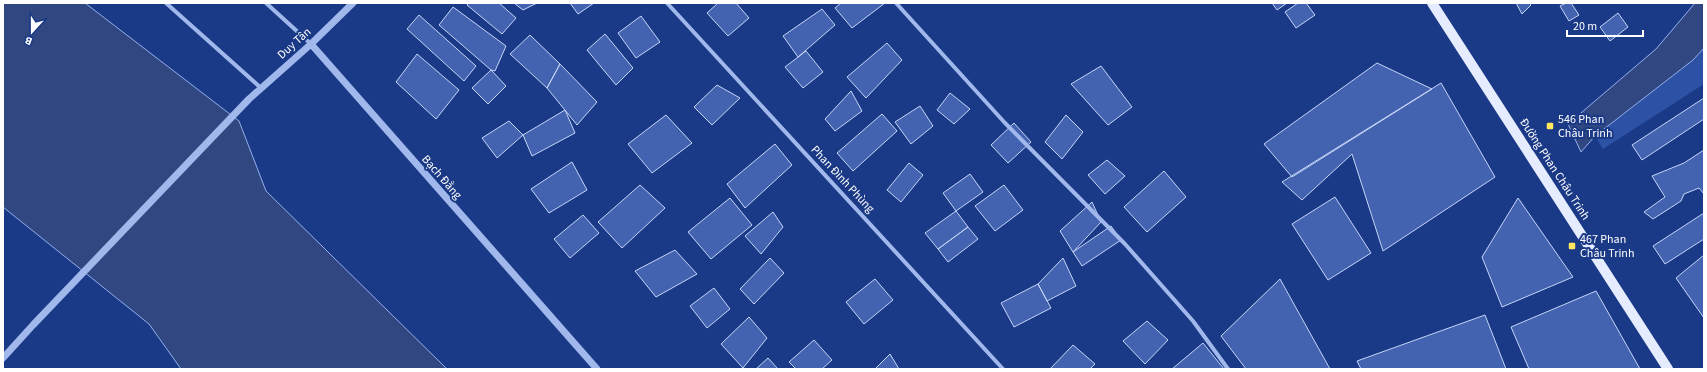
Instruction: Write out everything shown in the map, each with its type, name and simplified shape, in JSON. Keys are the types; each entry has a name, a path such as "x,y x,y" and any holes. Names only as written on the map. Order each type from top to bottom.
{"main road":[{"name":"Đường Phan Châu Trinh","path":"1432,3 1668,369"}],"street":[{"path":"166,3 261,88"},
{"name":"Bạch Đằng","path":"266,3 311,44 597,369"},
{"name":"Duy Tân","path":"3,358 249,99 311,44 352,3"},
{"name":"Phan Đình Phùng","path":"667,3 1004,369"},
{"path":"896,3 1005,123 1125,244 1193,321 1228,369"}],"shaded area":[{"path":"3,3 85,3 239,121 266,191 447,369 181,369 149,324 3,207"},
{"path":"1695,3 1704,3 1704,48 1693,60 1595,136 1581,152 1568,124 1656,49"},
{"path":"1704,48 1704,84 1603,149 1595,136 1693,60"}],"building":[{"path":"469,3 499,3 516,18 502,34 467,5"},
{"path":"514,3 537,3 523,10"},
{"path":"570,3 594,3 578,14"},
{"path":"718,3 736,3 749,18 728,36 707,13"},
{"path":"841,3 885,3 852,28 835,8"},
{"path":"1272,3 1287,3 1277,10"},
{"path":"1298,3 1306,3 1315,15 1296,28 1285,12"},
{"path":"1516,3 1529,3 1531,5 1522,14"},
{"path":"1566,3 1571,3 1579,15 1569,21 1560,6"},
{"path":"453,7 506,46 495,71 491,70 439,25"},
{"path":"822,9 835,25 798,57 783,36"},
{"path":"1618,13 1628,27 1610,41 1600,27"},
{"path":"419,15 476,66 464,81 407,29"},
{"path":"641,16 660,42 636,58 618,33"},
{"path":"605,34 633,68 616,85 587,50"},
{"path":"530,35 560,64 547,88 510,54"},
{"path":"887,43 902,60 866,98 847,77"},
{"path":"806,51 823,72 803,88 785,67"},
{"path":"417,54 459,90 436,119 396,82"},
{"path":"1377,63 1432,89 1292,177 1264,144"},
{"path":"560,64 597,102 577,125 547,88"},
{"path":"1101,66 1132,107 1108,125 1071,84"},
{"path":"491,70 506,86 488,104 472,88"},
{"path":"1441,83 1495,177 1383,251 1352,154 1302,200 1282,182"},
{"path":"717,85 740,98 712,125 694,107"},
{"path":"851,91 862,111 835,131 825,119"},
{"path":"950,93 970,109 954,124 937,110"},
{"path":"1704,98 1704,119 1642,160 1632,145"},
{"path":"920,106 933,126 911,144 895,122"},
{"path":"565,110 575,133 532,156 523,135"},
{"path":"882,114 897,131 853,171 837,153"},
{"path":"666,115 692,143 652,173 628,144"},
{"path":"1066,115 1083,132 1062,159 1045,142"},
{"path":"509,121 523,135 497,158 482,138"},
{"path":"1014,123 1031,142 1008,163 991,145"},
{"path":"775,144 792,165 745,208 727,184"},
{"path":"1704,150 1704,194 1699,188 1684,194 1681,201 1653,219 1644,212 1665,197 1652,176 1684,163"},
{"path":"1107,160 1125,176 1105,194 1088,175"},
{"path":"572,162 587,190 549,213 531,189"},
{"path":"909,163 923,175 901,202 887,190"},
{"path":"1164,171 1186,197 1147,232 1124,207"},
{"path":"970,174 983,192 956,211 943,193"},
{"path":"640,185 665,208 622,248 598,222"},
{"path":"1004,185 1023,210 995,231 975,206"},
{"path":"1335,197 1371,253 1328,280 1292,224"},
{"path":"730,198 752,225 711,259 688,232"},
{"path":"1518,198 1573,277 1502,307 1482,257"},
{"path":"1092,202 1101,222 1073,252 1060,231"},
{"path":"956,211 968,227 938,249 925,233"},
{"path":"773,212 783,227 761,254 745,236"},
{"path":"1704,213 1704,239 1665,264 1653,246"},
{"path":"583,215 599,233 570,258 554,239"},
{"path":"1111,226 1121,240 1082,266 1073,252"},
{"path":"968,227 978,239 948,262 938,249"},
{"path":"675,250 697,274 656,297 635,271"},
{"path":"1704,255 1704,318 1676,278"},
{"path":"770,258 784,273 754,304 740,289"},
{"path":"1063,258 1076,286 1047,301 1038,284"},
{"path":"875,279 893,300 864,324 846,302"},
{"path":"1280,279 1330,369 1246,369 1221,336"},
{"path":"1038,284 1051,308 1014,327 1001,303"},
{"path":"714,288 730,309 707,328 690,306"},
{"path":"1596,291 1640,369 1529,369 1511,327"},
{"path":"1485,315 1506,369 1361,369 1357,361"},
{"path":"749,317 767,338 743,368 721,344"},
{"path":"1147,321 1168,340 1145,364 1123,341"},
{"path":"814,340 832,360 822,369 796,369 789,362"},
{"path":"1203,343 1224,369 1172,369"},
{"path":"1073,345 1095,364 1090,369 1050,369"},
{"path":"890,354 899,369 875,369"},
{"path":"768,358 778,369 756,369"}],"place":[{"name":"546 Phan Châu Trinh","path":"1550,126"},
{"name":"467 Phan Châu Trinh","path":"1572,246"}]}
